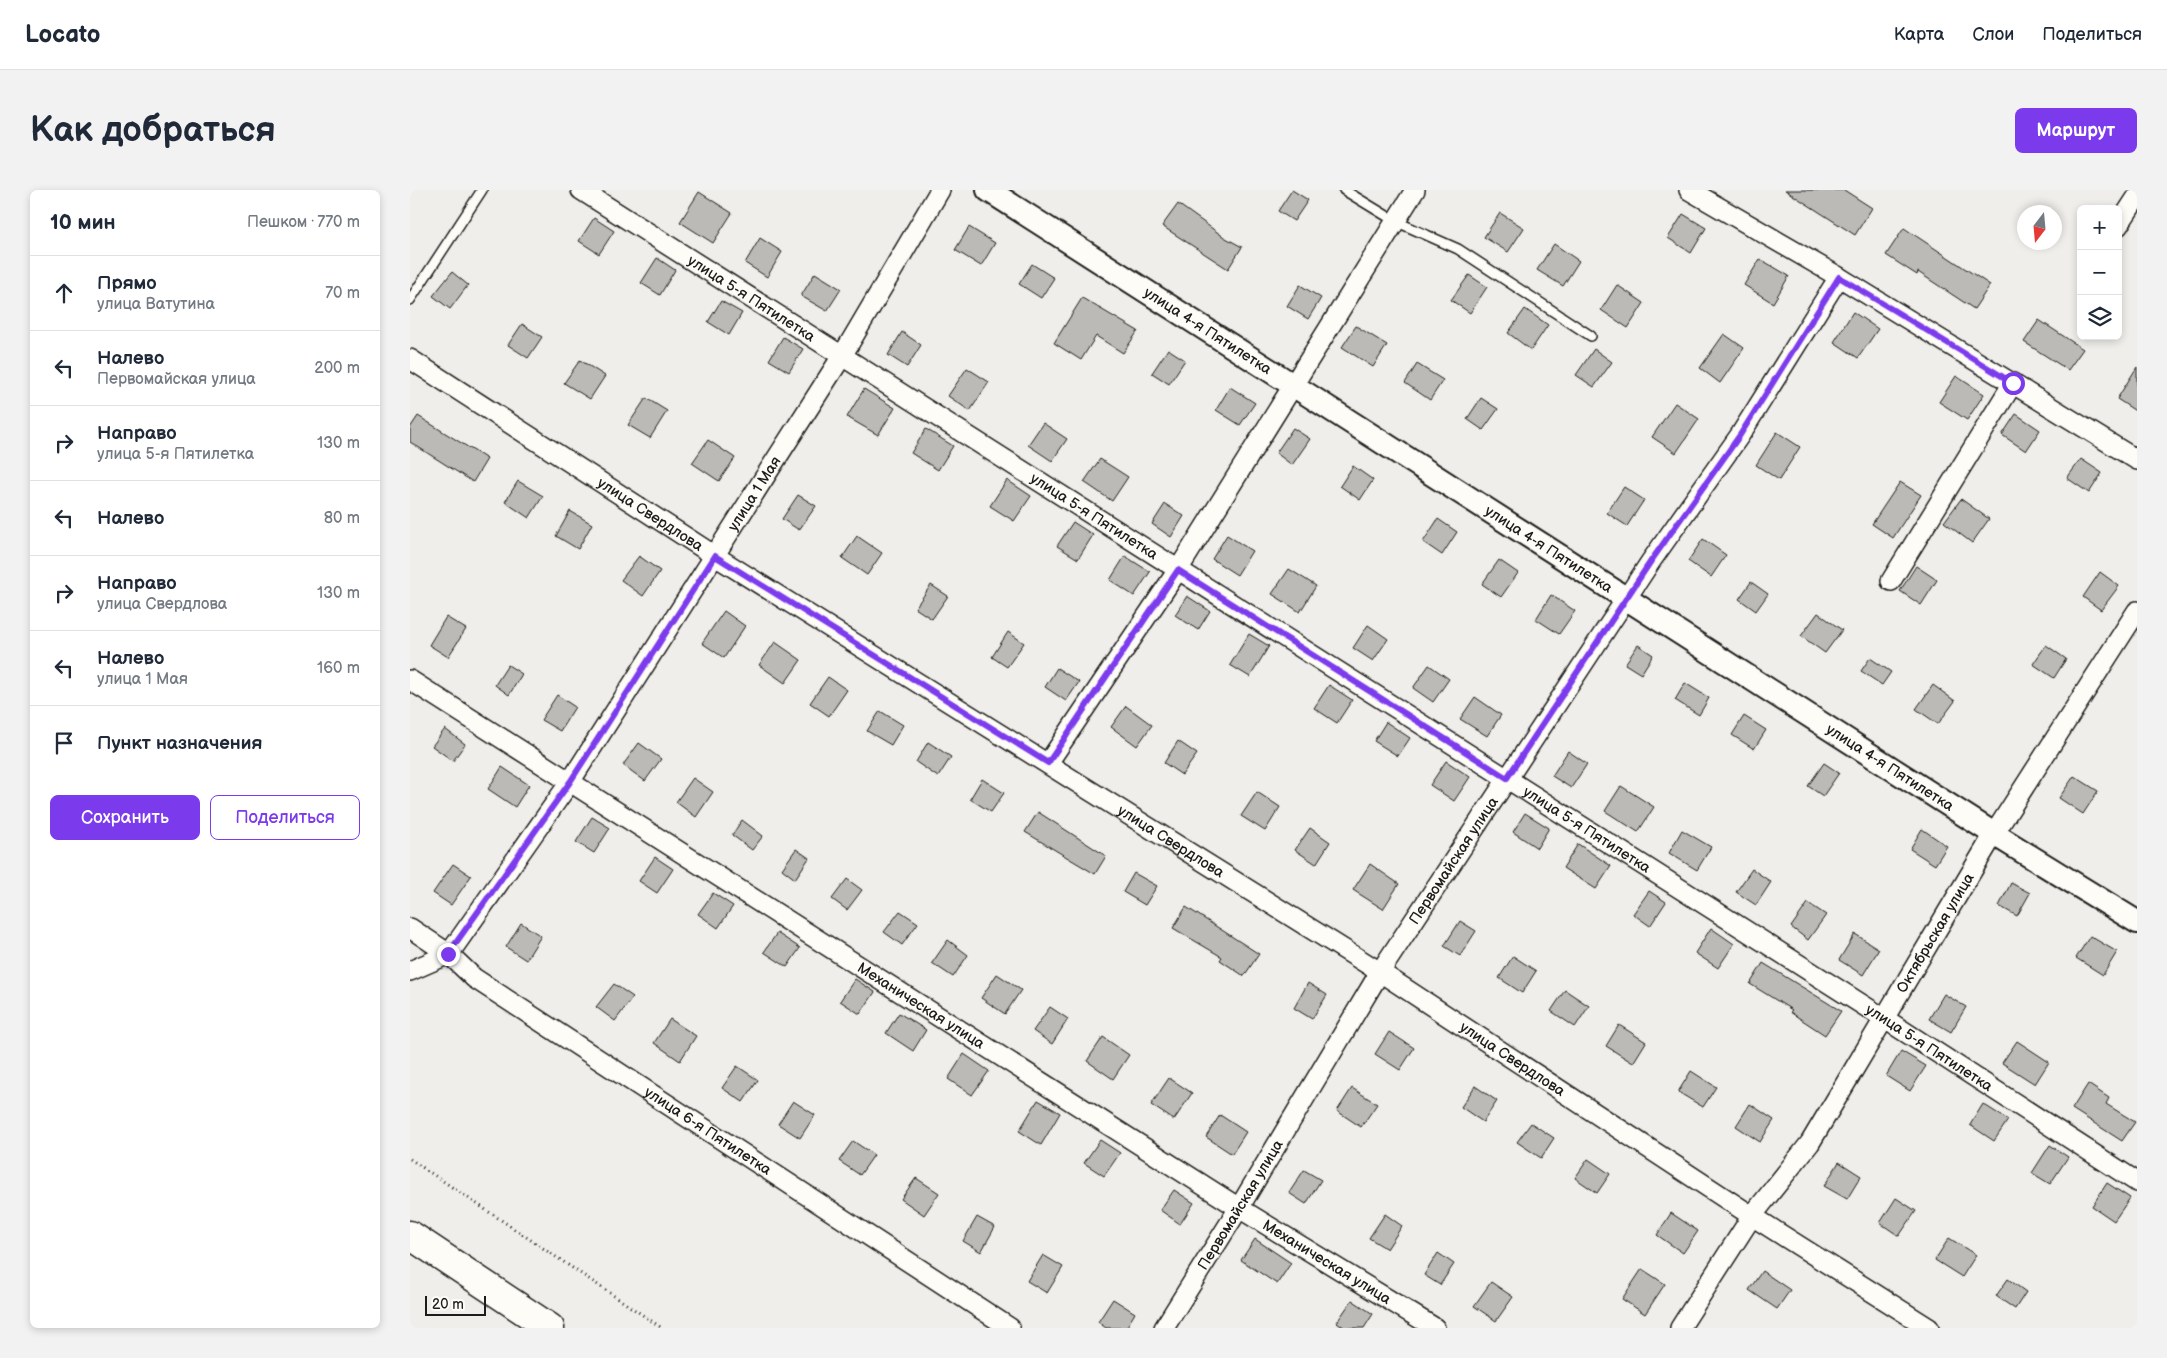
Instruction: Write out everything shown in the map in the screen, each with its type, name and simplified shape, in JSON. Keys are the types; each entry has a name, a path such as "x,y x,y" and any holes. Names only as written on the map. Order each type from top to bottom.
{"main road":[{"path":"410,1235 550,1328"}],"street":[{"name":"улица 5-я Пятилетка","path":"581,190 1507,778 2137,1182"},
{"name":"улица 1 Мая","path":"448,954 570,782 842,356 940,190"},
{"name":"улица 4-я Пятилетка","path":"988,190 1994,834 2137,922"},
{"path":"1048,763 1178,570 1291,385 1415,190"},
{"path":"1689,190 1839,277 2137,460"},
{"path":"2122,220 2137,197"},
{"name":"Первомайская улица","path":"1164,1328 1240,1208 1380,972 1651,561 1740,435 1839,277"},
{"name":"улица Свердлова","path":"410,359 715,556 1380,972 1752,1216 1929,1328"},
{"path":"1891,581 2013,383"},
{"name":"Октябрьская улица","path":"1680,1328 1752,1216 1810,1143 1994,834 2134,621"},
{"name":"Механическая улица","path":"410,680 1240,1208 1435,1328"},
{"name":"улица 6-я Пятилетка","path":"410,928 448,954 474,978 1010,1328"},
{"path":"410,971 448,954"}],"lane":[{"path":"410,300 482,190"},
{"path":"1344,190 1395,221 1458,249 1591,336"}],"path":[{"path":"410,1159 662,1328"}],"building":[{"path":"1292,190 1308,200 1294,221 1278,211"},
{"path":"1785,190 1844,190 1872,208 1855,235"},
{"path":"699,192 732,213 713,243 680,222"},
{"path":"1178,204 1224,237 1242,247 1228,269 1162,226"},
{"path":"1500,213 1524,228 1508,252 1484,237"},
{"path":"1683,214 1706,228 1691,253 1668,238"},
{"path":"594,218 614,231 599,254 579,241"},
{"path":"969,227 995,243 981,266 955,250"},
{"path":"1904,228 1990,285 1974,309 1918,272 1917,275 1886,255"},
{"path":"760,238 782,252 767,277 745,263"},
{"path":"1554,244 1579,261 1563,286 1537,270"},
{"path":"657,258 675,270 660,295 641,283"},
{"path":"1760,259 1789,276 1773,303 1744,285"},
{"path":"1032,264 1054,278 1041,298 1019,284"},
{"path":"452,272 468,285 450,309 433,296"},
{"path":"815,273 841,289 827,311 801,296"},
{"path":"1469,275 1487,287 1470,313 1451,300"},
{"path":"1300,285 1321,298 1308,319 1287,306"},
{"path":"1617,285 1644,303 1628,328 1601,310"},
{"path":"1082,298 1138,331 1123,353 1096,336 1081,360 1054,343"},
{"path":"721,301 742,313 729,335 708,322"},
{"path":"1525,309 1548,325 1531,350 1508,333"},
{"path":"1853,312 1878,329 1858,358 1834,342"},
{"path":"2039,320 2083,349 2068,370 2024,342"},
{"path":"522,324 542,337 528,358 508,345"},
{"path":"1356,326 1387,345 1373,367 1342,347"},
{"path":"902,332 921,345 907,367 888,355"},
{"path":"1724,334 1744,348 1720,383 1700,368"},
{"path":"783,337 803,349 789,372 769,360"},
{"path":"1168,349 1185,360 1169,384 1152,373"},
{"path":"1594,349 1612,362 1594,387 1576,375"},
{"path":"580,360 605,376 590,399 564,383"},
{"path":"1417,364 1443,380 1430,400 1405,383"},
{"path":"2137,367 2137,412 2117,399"},
{"path":"967,368 989,382 970,411 948,396"},
{"path":"1956,376 1984,394 1967,420 1939,402"},
{"path":"1230,387 1255,403 1240,425 1216,410"},
{"path":"864,389 895,408 878,435 847,417"},
{"path":"646,398 667,411 650,438 628,425"},
{"path":"1481,398 1498,409 1483,430 1467,419"},
{"path":"1675,403 1699,419 1676,453 1652,437"},
{"path":"2016,414 2040,430 2026,451 2002,435"},
{"path":"418,416 487,459 473,482 410,442 410,428"},
{"path":"1043,423 1067,439 1052,461 1028,445"},
{"path":"1293,428 1310,439 1292,465 1276,453"},
{"path":"926,429 953,446 938,470 911,453"},
{"path":"1777,432 1800,447 1779,480 1756,465"},
{"path":"708,440 735,458 719,481 692,463"},
{"path":"1100,459 1128,477 1112,501 1084,482"},
{"path":"2081,459 2102,473 2089,493 2067,478"},
{"path":"1353,466 1373,480 1360,500 1340,486"},
{"path":"1007,480 1031,496 1014,521 990,506"},
{"path":"518,481 543,496 529,518 505,502"},
{"path":"1900,482 1921,495 1893,538 1872,524"},
{"path":"1624,487 1644,500 1627,526 1607,513"},
{"path":"798,495 816,506 799,530 782,519"},
{"path":"1961,499 1989,519 1972,543 1944,522"},
{"path":"1165,504 1184,516 1171,537 1152,524"},
{"path":"570,511 592,524 578,549 556,536"},
{"path":"1438,519 1457,532 1442,555 1423,542"},
{"path":"1073,522 1093,535 1078,559 1057,546"},
{"path":"1227,535 1252,551 1237,575 1212,559"},
{"path":"857,536 882,553 867,575 842,558"},
{"path":"1703,539 1726,555 1711,577 1688,561"},
{"path":"639,556 660,571 643,596 621,580"},
{"path":"1125,556 1150,572 1134,596 1110,580"},
{"path":"1499,560 1518,573 1501,597 1482,584"},
{"path":"1916,566 1937,580 1921,605 1900,591"},
{"path":"1289,569 1316,586 1300,612 1272,594"},
{"path":"2100,572 2119,586 2101,610 2083,597"},
{"path":"1751,582 1768,594 1756,611 1739,599"},
{"path":"931,585 948,596 932,619 915,608"},
{"path":"1551,595 1575,611 1559,634 1536,619"},
{"path":"1187,596 1210,611 1198,630 1175,615"},
{"path":"724,611 745,626 724,658 702,643"},
{"path":"1818,613 1842,630 1825,653 1801,636"},
{"path":"446,617 466,629 448,657 429,645"},
{"path":"1368,625 1388,639 1373,661 1353,648"},
{"path":"1008,632 1024,643 1007,667 992,657"},
{"path":"1249,634 1269,646 1250,677 1230,665"},
{"path":"775,642 801,660 785,683 759,665"},
{"path":"1638,645 1653,655 1641,674 1625,664"},
{"path":"2046,645 2066,659 2054,678 2033,664"},
{"path":"1870,658 1891,672 1882,685 1861,671"},
{"path":"508,665 522,674 509,695 495,685"},
{"path":"1429,665 1449,679 1433,702 1413,688"},
{"path":"1057,668 1079,682 1066,701 1045,687"},
{"path":"828,677 847,690 829,716 810,703"},
{"path":"1685,683 1709,698 1699,715 1675,700"},
{"path":"1329,685 1352,700 1337,723 1314,708"},
{"path":"1933,685 1955,701 1938,724 1916,709"},
{"path":"557,695 575,707 560,731 541,720"},
{"path":"1475,697 1501,715 1487,736 1460,719"},
{"path":"1126,706 1152,725 1137,746 1111,727"},
{"path":"880,711 903,725 891,745 867,731"},
{"path":"1744,716 1766,730 1754,749 1732,735"},
{"path":"1386,722 1410,738 1398,756 1374,741"},
{"path":"445,729 465,744 453,761 432,746"},
{"path":"1178,741 1197,754 1182,775 1164,763"},
{"path":"928,742 951,757 938,777 916,762"},
{"path":"639,743 661,759 645,781 623,765"},
{"path":"1568,751 1587,764 1571,788 1552,776"},
{"path":"1446,761 1470,777 1454,801 1430,785"},
{"path":"1824,763 1839,773 1823,796 1808,786"},
{"path":"502,767 529,785 515,807 488,789"},
{"path":"2074,776 2098,791 2083,814 2059,798"},
{"path":"693,778 713,792 696,817 676,802"},
{"path":"982,779 1004,793 991,812 970,799"},
{"path":"1621,786 1654,807 1638,832 1605,811"},
{"path":"1257,792 1280,807 1265,831 1241,816"},
{"path":"1038,812 1106,856 1095,874 1025,832"},
{"path":"1525,813 1549,828 1537,848 1513,832"},
{"path":"592,817 610,828 594,853 576,842"},
{"path":"742,820 763,836 752,850 732,835"},
{"path":"1310,828 1330,842 1316,864 1295,850"},
{"path":"1922,829 1947,846 1935,865 1910,849"},
{"path":"1682,830 1711,847 1697,870 1669,853"},
{"path":"1578,844 1611,866 1596,889 1563,868"},
{"path":"796,849 809,858 795,879 782,869"},
{"path":"655,857 673,869 657,893 639,881"},
{"path":"453,864 471,876 451,905 433,893"},
{"path":"1370,864 1399,884 1383,909 1353,890"},
{"path":"1752,869 1771,882 1756,905 1736,892"},
{"path":"1134,873 1157,886 1145,905 1123,892"},
{"path":"847,879 862,890 847,910 832,899"},
{"path":"2011,883 2030,893 2017,916 1999,906"},
{"path":"1649,891 1666,902 1650,926 1633,914"},
{"path":"713,893 733,906 718,928 698,914"},
{"path":"1808,903 1826,915 1808,940 1791,927"},
{"path":"1186,907 1259,954 1244,976 1220,960 1222,957 1173,928"},
{"path":"900,911 918,923 902,945 884,932"},
{"path":"1460,921 1476,931 1460,956 1444,946"},
{"path":"521,923 541,936 526,960 506,947"},
{"path":"1711,928 1734,944 1718,968 1695,953"},
{"path":"777,933 800,948 787,967 764,952"},
{"path":"1855,934 1879,949 1863,975 1839,960"},
{"path":"2090,936 2117,952 2103,975 2076,958"},
{"path":"948,940 968,955 953,977 932,963"},
{"path":"1513,956 1536,971 1522,993 1499,978"},
{"path":"1763,963 1841,1011 1825,1035 1790,1012 1792,1010 1750,984"},
{"path":"997,974 1021,990 1005,1014 981,998"},
{"path":"855,979 875,992 860,1014 840,1001"},
{"path":"1308,983 1327,995 1312,1019 1294,1008"},
{"path":"614,984 633,997 615,1021 596,1007"},
{"path":"1565,990 1589,1006 1575,1027 1551,1011"},
{"path":"1944,994 1966,1007 1951,1032 1929,1019"},
{"path":"1050,1007 1068,1019 1052,1044 1033,1031"},
{"path":"899,1013 926,1030 913,1051 886,1033"},
{"path":"670,1019 696,1036 680,1061 654,1043"},
{"path":"1619,1025 1646,1042 1633,1063 1606,1046"},
{"path":"1389,1032 1414,1048 1400,1070 1375,1054"},
{"path":"1103,1037 1129,1055 1113,1079 1087,1061"},
{"path":"2017,1041 2049,1062 2035,1084 2002,1063"},
{"path":"1901,1051 1926,1066 1910,1091 1886,1076"},
{"path":"964,1054 989,1071 972,1095 948,1079"},
{"path":"737,1066 758,1080 743,1102 722,1088"},
{"path":"1691,1071 1716,1087 1703,1107 1678,1092"},
{"path":"1169,1078 1192,1093 1174,1120 1151,1105"},
{"path":"2088,1084 2109,1098 2106,1104 2135,1122 2122,1141 2072,1109"},
{"path":"1475,1086 1497,1101 1483,1122 1461,1107"},
{"path":"1352,1088 1377,1104 1361,1127 1337,1111"},
{"path":"1038,1100 1060,1113 1041,1145 1019,1131"},
{"path":"793,1101 815,1115 800,1138 778,1124"},
{"path":"1750,1104 1774,1120 1760,1142 1736,1126"},
{"path":"1983,1104 2008,1120 1994,1141 1970,1125"},
{"path":"1220,1115 1246,1132 1232,1154 1206,1137"},
{"path":"1531,1123 1554,1138 1541,1158 1517,1142"},
{"path":"1100,1140 1120,1153 1104,1176 1084,1163"},
{"path":"853,1141 874,1155 860,1175 839,1161"},
{"path":"2050,1145 2068,1157 2050,1184 2032,1173"},
{"path":"1588,1159 1610,1174 1597,1193 1575,1178"},
{"path":"1839,1162 1861,1176 1847,1199 1824,1186"},
{"path":"1304,1170 1321,1180 1306,1204 1289,1193"},
{"path":"916,1178 939,1193 924,1215 901,1199"},
{"path":"2107,1183 2130,1198 2114,1221 2092,1206"},
{"path":"1174,1190 1194,1203 1180,1224 1160,1210"},
{"path":"1896,1198 1916,1211 1899,1236 1880,1223"},
{"path":"1671,1213 1698,1231 1683,1253 1657,1235"},
{"path":"1385,1214 1402,1226 1387,1249 1369,1238"},
{"path":"977,1217 995,1227 981,1252 963,1241"},
{"path":"1949,1238 1976,1255 1962,1277 1935,1260"},
{"path":"1255,1239 1291,1263 1277,1284 1241,1260"},
{"path":"1438,1253 1454,1264 1440,1285 1424,1275"},
{"path":"1043,1255 1063,1267 1047,1293 1027,1281"},
{"path":"1642,1269 1665,1284 1645,1314 1622,1299"},
{"path":"1762,1271 1790,1290 1777,1309 1749,1290"},
{"path":"2008,1279 2026,1292 2015,1309 1996,1296"},
{"path":"1491,1282 1513,1297 1496,1321 1474,1306"},
{"path":"1113,1299 1135,1313 1126,1328 1106,1328 1098,1322"},
{"path":"1352,1300 1373,1314 1364,1328 1345,1328 1337,1322"}],"route":[{"path":"448,954 570,782 715,556 1048,763 1178,570 1507,778 1651,561 1740,435 1839,277 2013,383"}]}
